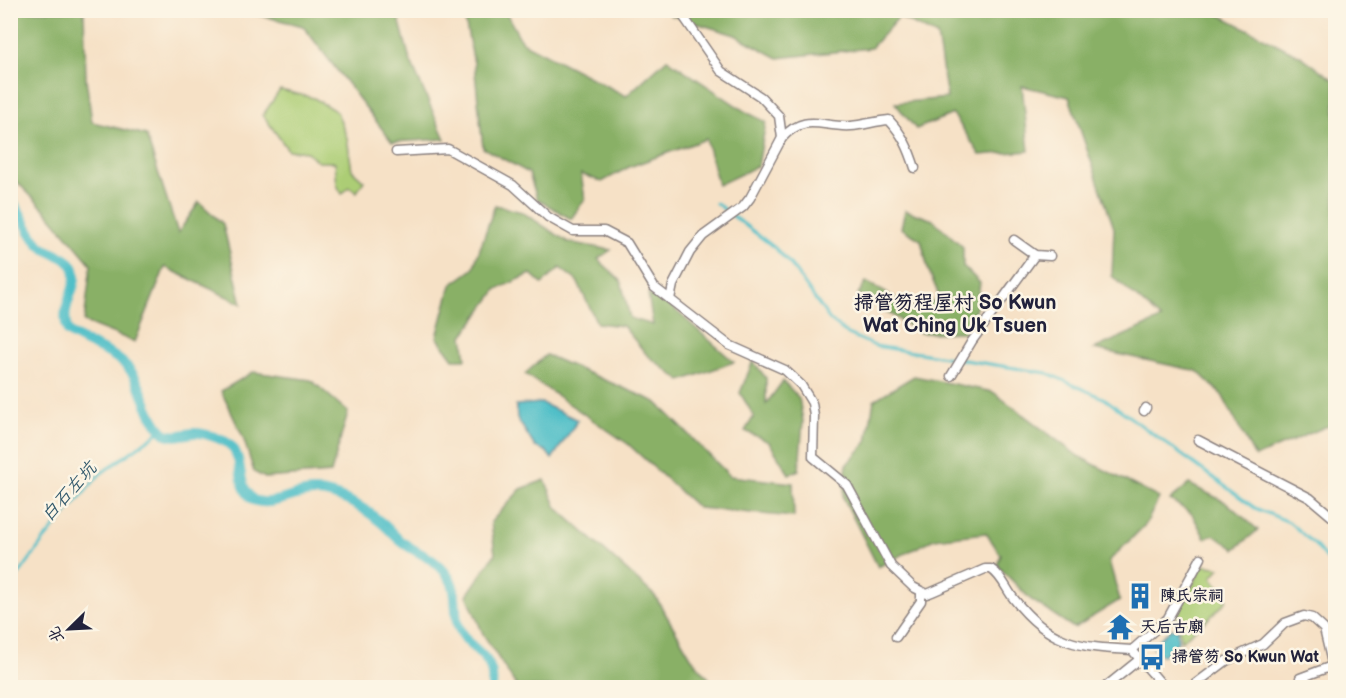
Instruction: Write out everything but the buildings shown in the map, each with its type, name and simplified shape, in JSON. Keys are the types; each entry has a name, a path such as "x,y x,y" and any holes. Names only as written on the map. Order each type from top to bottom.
{"street":[{"path":"679,10 721,70 761,97 779,116 782,138"},
{"path":"670,299 672,285 690,252 703,236 743,207 782,138 791,128 808,122 851,126 889,120 900,132 915,168"},
{"path":"396,152 448,149 513,185 548,217 573,231 604,231 612,234 627,243 654,287 729,345 785,370 801,385 813,410 813,458 847,486 891,566 921,592 932,592 985,569 991,569 997,573 1019,604 1057,638 1086,648 1132,650 1168,618 1201,558"},
{"path":"1014,240 1035,255 1050,256"},
{"path":"953,373 1035,255"},
{"path":"1198,440 1310,498 1335,520"},
{"path":"896,636 921,602 921,592"},
{"path":"1190,687 1226,661 1263,644 1285,623 1304,616 1312,618 1324,629 1335,680"},
{"path":"1132,650 1165,687"},
{"path":"1104,687 1140,659"},
{"path":"1303,687 1300,678 1332,666"}],"green space":[{"path":"10,11 84,11 86,79 92,122 146,135 178,233 199,202 223,224 242,304 165,267 135,342 84,322 91,264 46,211 11,176"},
{"path":"242,11 397,11 410,60 445,139 392,142 303,26"},
{"path":"463,11 505,11 522,42 626,96 667,59 746,112 766,122 758,166 718,185 706,139 629,167 602,182 581,174 585,199 571,219 537,199 529,173 483,148 474,63"},
{"path":"670,11 1212,11 1302,57 1335,81 1335,425 1325,427 1255,457 1222,395 1197,371 1094,349 1161,319 1112,276 1114,228 1069,97 1022,86 1029,151 980,155 953,114 916,129 895,103 947,98 937,36 899,17 871,48 778,58 735,35 670,15"},
{"path":"280,90 314,98 337,112 347,138 352,170 364,181 357,192 349,187 342,194 337,185 335,162 318,162 307,152 288,150 263,115"},
{"path":"495,205 522,212 568,242 611,250 598,259 621,281 630,318 653,325 648,294 673,308 734,362 681,381 647,355 623,326 597,323 577,281 560,268 542,284 531,274 497,289 463,336 466,359 453,359 437,337 451,285 473,269"},
{"path":"905,210 933,220 963,247 963,266 980,283 976,308 967,332 921,333 858,294 866,282 917,310 940,298 928,269 921,240 901,228"},
{"path":"546,355 656,402 730,476 793,483 794,517 698,508 628,444 525,374"},
{"path":"753,361 766,378 766,404 783,381 799,398 803,421 799,470 789,474 769,442 745,431 754,416 740,393"},
{"path":"253,372 311,380 348,412 331,473 265,478 254,472 243,437 221,391"},
{"path":"914,376 993,392 1078,456 1159,498 1146,524 1109,561 1120,600 1074,628 1030,599 997,565 1001,555 986,533 934,539 878,567 843,497 847,464 867,442 874,400"},
{"path":"545,480 557,508 655,596 691,657 716,687 517,687 483,634 467,595 495,554 491,522 521,489"},
{"path":"1189,484 1227,503 1258,530 1235,549 1214,535 1205,538 1192,514 1170,500"},
{"path":"1203,565 1220,568 1212,577 1227,600 1211,617 1181,641 1177,615"}],"water":[{"path":"541,403 578,420 552,459 546,451 535,447 517,418 516,405"},
{"path":"1171,629 1177,629 1178,642 1162,656 1152,646"}],"waterway":[{"path":"10,199 36,241 45,249 64,258 74,269 74,283 66,313 68,332 112,355 127,366 161,429 172,436 202,434 228,443 238,458 244,487 253,500 276,501 308,492 340,497 365,510 402,542 435,562 451,581 458,626 462,635 490,666 492,688"},
{"path":"716,203 775,248 791,265 830,320 848,334 875,346 1047,373 1105,399 1255,508 1289,522 1315,545 1336,570"},
{"name":"白石左坑","path":"10,587 43,541 100,474 162,430"}],"place":[{"name":"陳氏宗祠","path":"1140,596"},
{"name":"天后古廟","path":"1120,627"},
{"name":"掃管笏 So Kwun Wat","path":"1152,657"}],"district":[{"name":"掃管笏程屋村 So Kwun Wat Ching Uk Tsuen","path":"955,314"}]}
